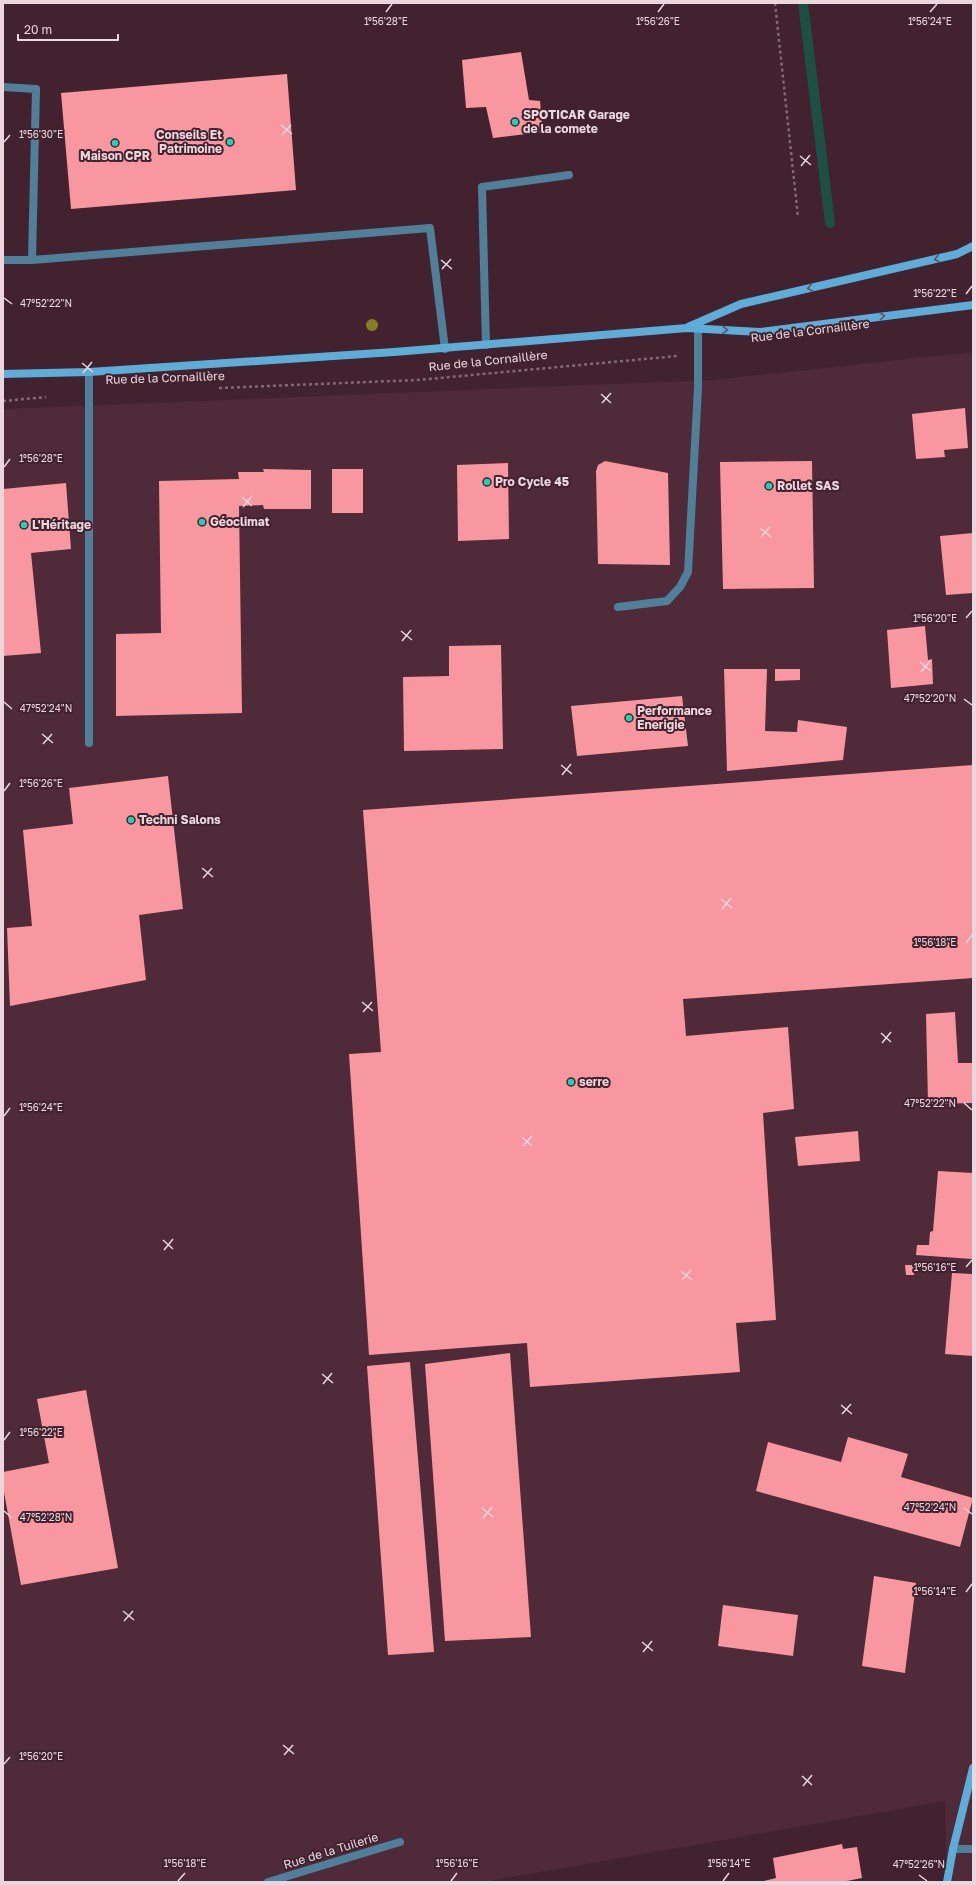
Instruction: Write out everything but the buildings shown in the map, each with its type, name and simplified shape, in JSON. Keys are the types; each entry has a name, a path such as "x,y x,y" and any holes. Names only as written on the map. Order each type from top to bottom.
{"main road":[{"name":"Rue de la Cornaillère","path":"686,328 741,304 957,254 973,246"},
{"name":"Rue de la Cornaillère","path":"3,374 89,372 486,345 686,328 760,332 973,304"},
{"path":"947,1882 953,1849 973,1768"}],"street":[{"path":"3,87 36,89 32,260"},
{"path":"486,345 482,187 569,175"},
{"path":"3,260 32,260 430,228 445,348"},
{"path":"618,608 667,600 680,587 688,572 698,388 698,328"},
{"path":"89,372 89,743"},
{"name":"Rue de la Tuilerie","path":"268,1882 400,1842"},
{"path":"953,1849 973,1849"}],"path":[{"path":"775,3 798,217"},
{"name":"Rue de la Cornaillère","path":"212,388 418,380 698,354"},
{"path":"3,401 50,396"}],"shaded area":[{"path":"973,352 973,1882 947,1882 945,1801 484,1882 3,1882 3,409 713,380"}],"waterway":[{"path":"803,3 830,223"}],"place":[{"name":"SPOTICAR Garage de la comete","path":"515,122"},
{"name":"Conseils Et Patrimoine","path":"230,142"},
{"name":"Maison CPR","path":"115,143"},
{"name":"Pro Cycle 45","path":"487,482"},
{"name":"Rollet SAS","path":"769,486"},
{"name":"Géoclimat","path":"202,522"},
{"name":"L'Héritage","path":"24,525"},
{"name":"Performance Enerigie","path":"629,718"},
{"name":"Techni Salons","path":"131,820"},
{"name":"serre","path":"571,1082"}]}
